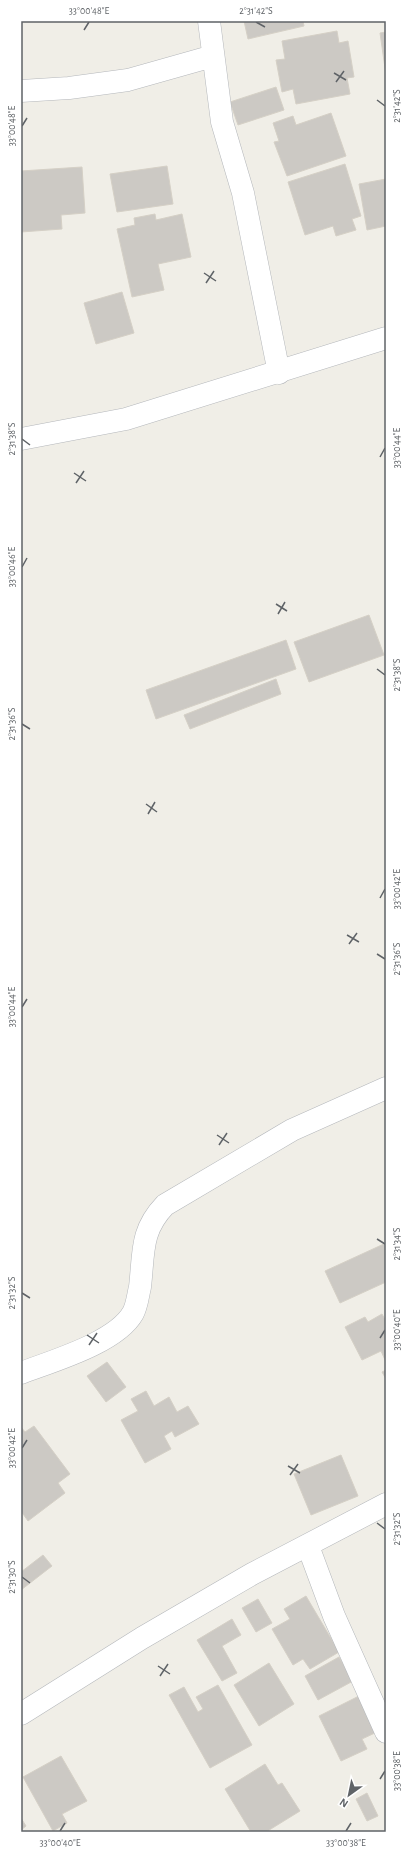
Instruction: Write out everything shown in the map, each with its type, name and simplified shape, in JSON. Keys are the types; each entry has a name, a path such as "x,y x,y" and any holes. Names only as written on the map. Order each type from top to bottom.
{"street":[{"path":"209,21 222,122 243,193 279,373"},
{"path":"21,91 69,88 128,80 213,56"},
{"path":"21,439 126,419 279,373 386,338"},
{"path":"21,1373 90,1346 121,1327 133,1313 138,1298 145,1236 155,1216 165,1205 292,1130 386,1088"},
{"path":"21,1714 142,1638 252,1574 386,1504"},
{"path":"308,1546 334,1616 386,1732"}],"building":[{"path":"244,21 303,21 304,26 248,39"},
{"path":"337,31 339,43 348,41 354,77 347,78 350,94 296,104 293,89 282,92 276,60 285,59 282,41"},
{"path":"386,32 386,75 380,33"},
{"path":"276,87 284,110 238,125 230,102"},
{"path":"331,113 346,156 287,176 274,142 279,141 273,123 293,116 296,125"},
{"path":"345,164 361,216 352,219 356,230 336,236 333,226 305,235 288,182"},
{"path":"167,166 173,204 117,212 110,174"},
{"path":"82,167 85,213 61,215 62,229 21,232 21,171"},
{"path":"386,179 386,226 367,230 359,184"},
{"path":"155,214 156,220 182,214 191,257 158,264 164,290 132,297 117,229 135,225 134,218"},
{"path":"122,292 134,333 96,344 84,303"},
{"path":"369,615 384,655 309,682 294,642"},
{"path":"286,640 296,669 156,719 146,690"},
{"path":"276,679 281,694 190,729 184,715"},
{"path":"386,1243 386,1282 340,1303 325,1271"},
{"path":"382,1314 386,1321 386,1362 381,1351 362,1360 345,1327 365,1317 368,1322"},
{"path":"107,1362 126,1387 106,1402 87,1376"},
{"path":"386,1370 386,1379 382,1372"},
{"path":"146,1391 154,1406 169,1397 177,1412 188,1406 199,1424 175,1437 172,1431 164,1436 171,1449 145,1463 121,1420 138,1411 131,1399"},
{"path":"34,1426 70,1474 58,1483 65,1493 28,1521 21,1511 21,1427 25,1432"},
{"path":"341,1455 358,1496 311,1515 294,1474"},
{"path":"43,1555 52,1566 21,1590 21,1572"},
{"path":"306,1596 339,1652 310,1669 303,1659 293,1665 272,1629 290,1619 284,1609"},
{"path":"258,1599 272,1623 256,1632 242,1608"},
{"path":"232,1619 241,1635 222,1646 237,1673 222,1681 197,1640"},
{"path":"339,1657 353,1681 318,1700 305,1676"},
{"path":"269,1663 294,1704 259,1726 234,1685"},
{"path":"218,1685 252,1745 210,1768 169,1695 184,1687 198,1712 203,1709 196,1697"},
{"path":"359,1696 377,1732 362,1739 367,1749 341,1761 319,1716"},
{"path":"61,1756 87,1801 62,1814 67,1823 53,1831 23,1777"},
{"path":"265,1764 278,1785 282,1783 300,1811 266,1832 251,1832 225,1789"},
{"path":"367,1793 378,1816 367,1821 356,1799"},
{"path":"21,1818 26,1826 21,1830"}]}
